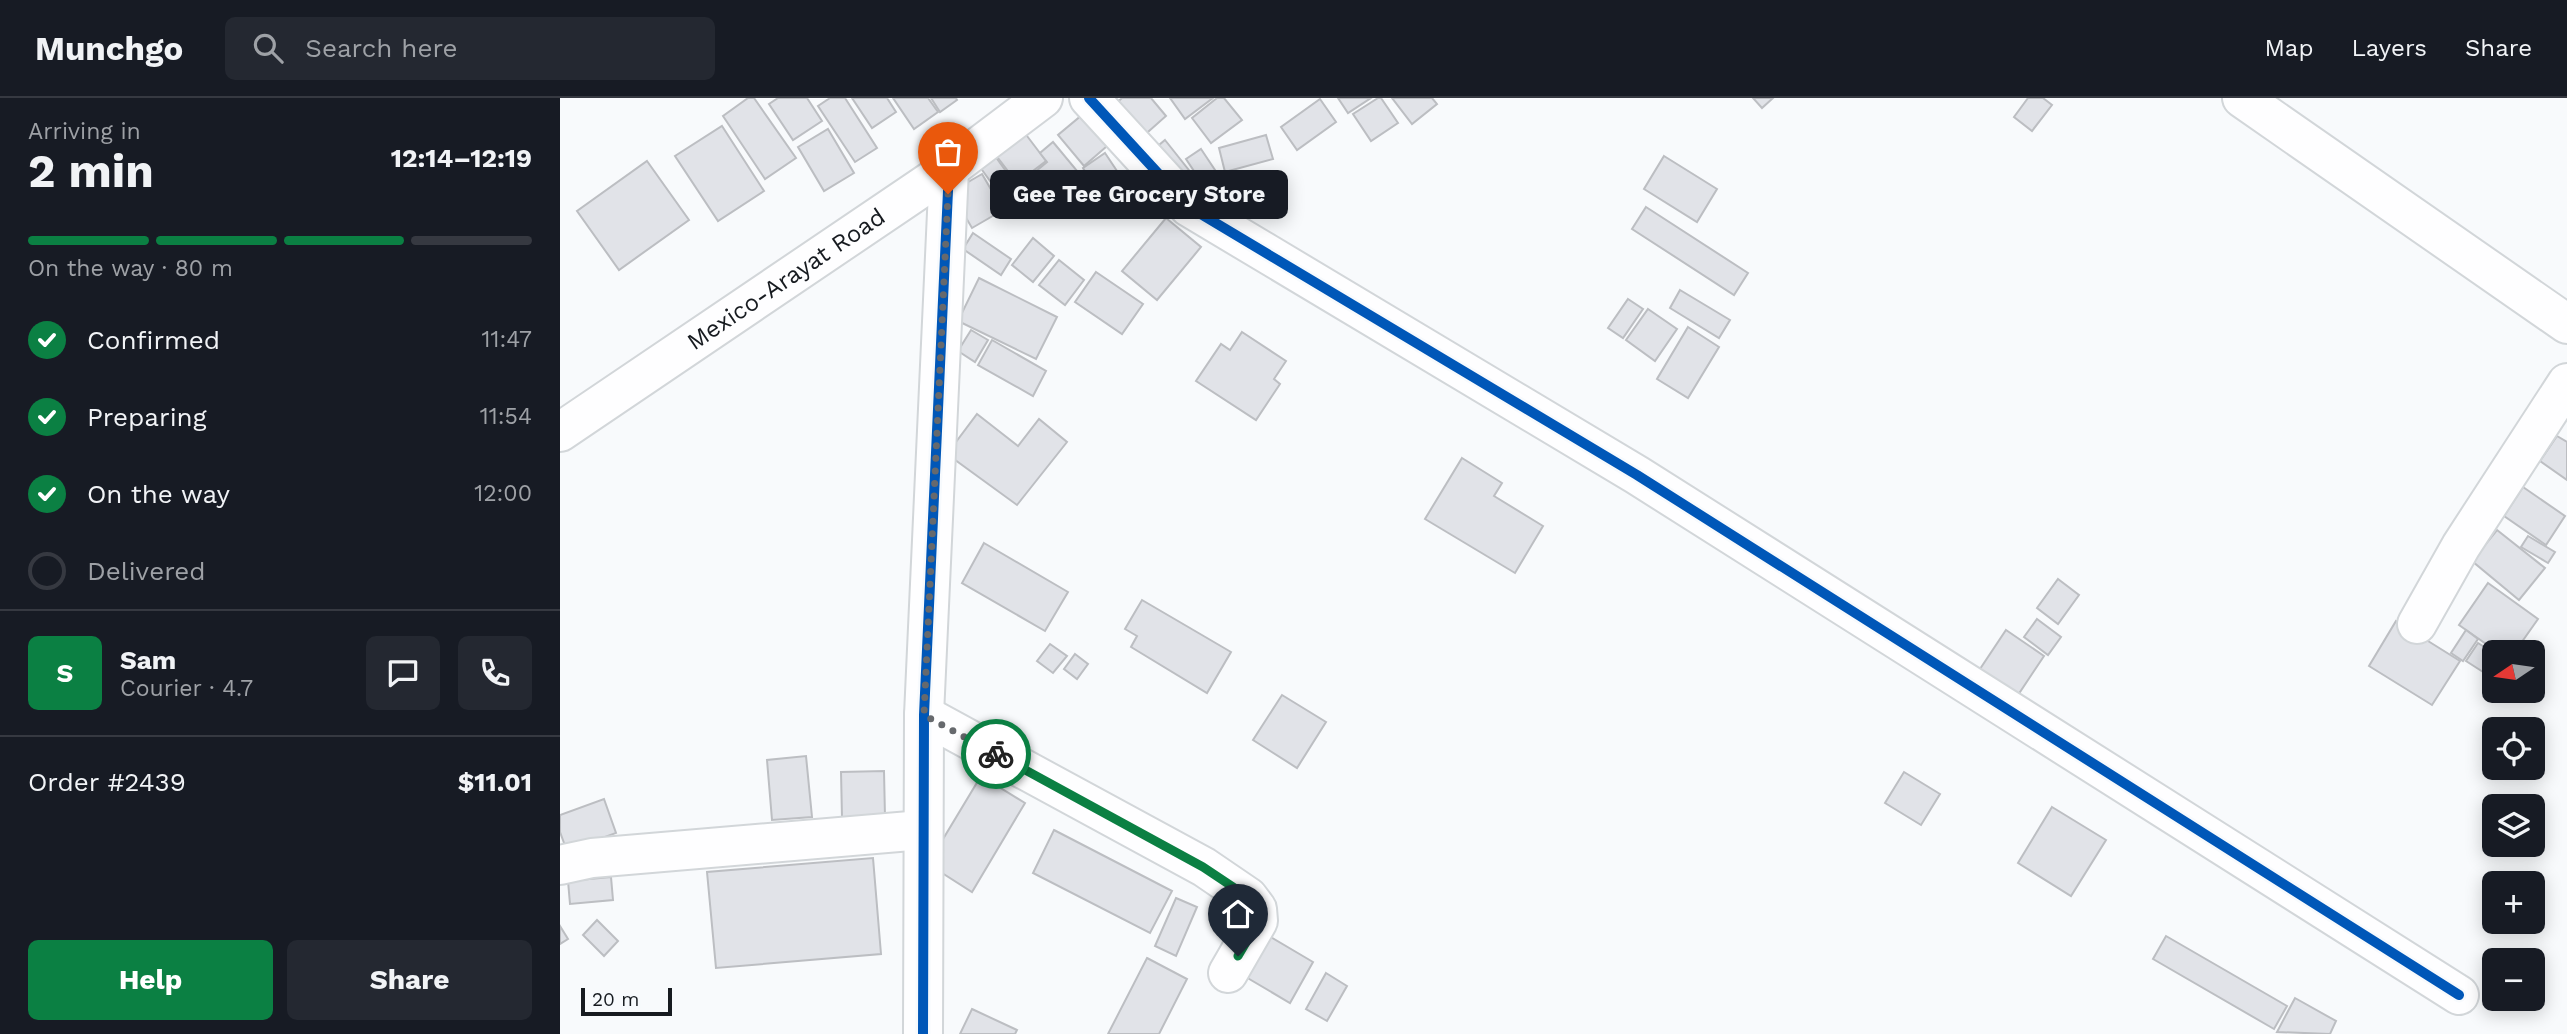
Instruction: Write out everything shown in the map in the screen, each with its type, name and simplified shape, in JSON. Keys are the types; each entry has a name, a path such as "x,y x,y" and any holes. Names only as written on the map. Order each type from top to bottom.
{"street":[{"name":"Mexico-Arayat Road","path":"560,432 949,169 1043,98"},
{"path":"1089,98 1189,207 1637,475 2459,995"},
{"path":"2242,98 2567,324"},
{"path":"923,1034 924,715 949,169"},
{"path":"2417,624 2461,545 2567,383"},
{"path":"924,715 1203,867 1248,897 1257,909 1258,922 1228,973"},
{"path":"560,865 592,858 922,830"}],"building":[{"path":"748,98 754,98 796,158 765,179 723,116"},
{"path":"778,98 807,98 822,121 793,140 769,104"},
{"path":"830,98 845,98 877,148 855,162 818,106"},
{"path":"852,98 887,98 896,112 872,128"},
{"path":"893,98 928,98 938,112 914,129"},
{"path":"931,98 956,98 957,100 940,112"},
{"path":"1122,98 1151,98 1166,116 1140,139 1112,107"},
{"path":"1170,98 1213,98 1185,119"},
{"path":"1217,98 1224,98 1242,120 1211,143 1192,118"},
{"path":"1338,98 1371,98 1348,113"},
{"path":"1381,98 1398,123 1371,141 1353,114"},
{"path":"1392,98 1432,98 1437,104 1412,124"},
{"path":"1753,98 1773,98 1762,108"},
{"path":"2028,98 2043,98 2052,105 2032,131 2014,117"},
{"path":"1320,99 1336,122 1297,150 1281,127"},
{"path":"1088,110 1114,140 1084,166 1058,135"},
{"path":"722,126 764,191 718,221 675,156"},
{"path":"828,129 854,173 824,191 798,147"},
{"path":"1024,132 1046,161 1017,183 995,154"},
{"path":"1266,135 1273,159 1225,172 1219,148"},
{"path":"1165,140 1192,174 1172,189 1146,156"},
{"path":"1053,142 1078,172 1047,197 1030,176 1047,162 1040,153"},
{"path":"1201,149 1217,173 1202,183 1186,159"},
{"path":"1105,153 1121,177 1097,192 1083,168"},
{"path":"995,156 1013,181 998,192 980,167"},
{"path":"1664,156 1717,189 1697,222 1644,189"},
{"path":"647,161 689,220 619,270 577,211"},
{"path":"982,174 1003,210 972,228 951,192"},
{"path":"1646,207 1748,273 1734,295 1632,229"},
{"path":"1166,218 1201,247 1157,300 1122,271"},
{"path":"973,233 1011,259 1001,275 963,249"},
{"path":"1033,238 1054,256 1033,282 1012,265"},
{"path":"1059,260 1084,280 1065,305 1039,285"},
{"path":"1096,272 1143,304 1122,334 1075,302"},
{"path":"979,278 1057,317 1036,359 958,321"},
{"path":"1680,290 1730,320 1719,338 1670,308"},
{"path":"1628,299 1643,309 1623,338 1608,328"},
{"path":"1648,309 1677,329 1655,361 1626,340"},
{"path":"1688,327 1719,347 1688,398 1657,379"},
{"path":"971,330 988,340 975,362 958,351"},
{"path":"1242,332 1286,361 1274,379 1280,384 1256,420 1196,381 1221,344 1230,350"},
{"path":"992,340 1046,371 1033,396 978,365"},
{"path":"977,414 1018,446 1039,419 1067,442 1017,505 947,454"},
{"path":"2557,436 2567,442 2567,480 2540,461"},
{"path":"1462,458 1502,483 1494,496 1543,526 1515,573 1425,519"},
{"path":"2523,487 2565,516 2546,545 2504,516"},
{"path":"2497,530 2545,568 2519,600 2472,561"},
{"path":"2528,536 2555,552 2548,563 2521,547"},
{"path":"984,543 1068,592 1045,631 962,583"},
{"path":"2058,579 2079,595 2058,624 2037,608"},
{"path":"2488,583 2538,619 2523,640 2482,641 2459,625"},
{"path":"1142,600 1231,652 1207,693 1131,647 1137,636 1125,629"},
{"path":"2037,619 2061,637 2048,655 2024,637"},
{"path":"2396,621 2460,661 2432,705 2369,666"},
{"path":"2006,630 2044,656 2014,701 1976,675"},
{"path":"2466,630 2478,639 2463,661 2451,653"},
{"path":"2478,643 2482,646 2482,671 2466,661"},
{"path":"1050,644 1067,656 1053,673 1037,661"},
{"path":"1075,654 1088,664 1077,679 1064,669"},
{"path":"1282,695 1326,722 1297,768 1253,740"},
{"path":"806,756 812,817 772,820 767,760"},
{"path":"884,771 885,817 842,817 841,772"},
{"path":"1904,772 1940,794 1921,825 1885,803"},
{"path":"981,776 1025,803 972,892 928,864"},
{"path":"604,799 616,833 567,851 560,832 560,815"},
{"path":"2052,807 2106,840 2071,896 2018,863"},
{"path":"1054,830 1172,891 1150,933 1033,873"},
{"path":"873,858 881,954 716,968 707,872"},
{"path":"611,877 613,900 570,904 568,881"},
{"path":"1176,898 1197,907 1176,956 1155,946"},
{"path":"597,920 618,941 604,956 583,935"},
{"path":"560,926 568,939 560,944"},
{"path":"1262,932 1313,962 1290,1003 1239,973"},
{"path":"2166,936 2287,1006 2274,1029 2153,959"},
{"path":"1147,958 1187,979 1159,1034 1108,1034"},
{"path":"1326,973 1347,986 1327,1021 1306,1009"},
{"path":"2295,998 2336,1021 2330,1034 2277,1032"},
{"path":"972,1009 1017,1030 1015,1034 960,1034"}],"cycle path":[{"path":"1089,98 1189,207 1637,475 2459,995"},
{"path":"923,1034 924,715 949,169"}],"way so far":[{"path":"948,194 924,715 996,754"}],"place":[{"name":"Gee Tee Grocery Store","path":"948,194"}],"route":[{"path":"996,754 1203,867 1248,897 1257,909 1258,922 1238,956"}]}
